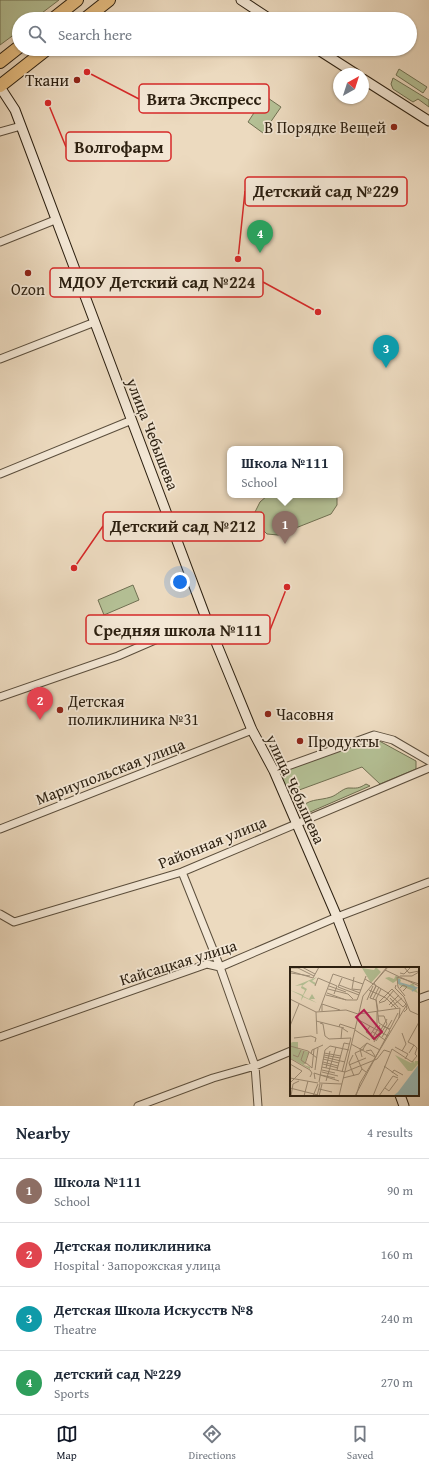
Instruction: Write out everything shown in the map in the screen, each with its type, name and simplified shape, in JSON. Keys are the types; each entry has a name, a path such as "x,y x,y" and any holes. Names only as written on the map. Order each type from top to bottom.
{"highway":[{"path":"62,12 77,0"},
{"path":"94,12 109,0"},
{"path":"0,62 12,53"},
{"path":"0,87 38,56"}],"street":[{"path":"241,0 259,12"},
{"path":"328,56 347,68"},
{"path":"369,83 429,121"},
{"name":"улица Чебышева","path":"0,87 15,110 55,220 95,322 206,618 252,730 274,771 337,917 356,967"},
{"path":"0,132 21,126"},
{"path":"0,242 55,220"},
{"path":"0,359 95,322"},
{"path":"0,474 132,420"},
{"path":"0,697 118,656 206,618"},
{"name":"Мариупольская улица","path":"0,829 252,730"},
{"path":"274,771 374,735 394,740 429,761"},
{"name":"Районная улица","path":"0,914 14,922 182,872 429,768"},
{"path":"182,872 220,967 255,1066 258,1106"},
{"name":"Кайсацкая улица","path":"0,1037 206,964 220,967 337,917 429,882"},
{"path":"419,999 429,995"},
{"path":"138,1106 213,1078 255,1066 290,1050"},
{"path":"400,1096 404,1106"}],"green space":[{"path":"0,0 59,0 43,12 12,12 12,36 0,45"},
{"path":"399,69 427,87 423,93 396,75"},
{"path":"393,78 429,100 429,107 418,99 413,102 393,89 391,84"},
{"path":"265,96 281,107 263,133 248,122"},
{"path":"265,498 337,498 337,505 331,514 278,535 267,534 259,526 254,514 260,502"},
{"path":"133,585 139,600 104,615 98,600"},
{"path":"372,737 416,761 416,769 380,784 362,767 291,793 274,771 280,773"},
{"path":"366,784 370,786 301,816 300,810 306,803 331,797 348,788 357,788"}],"place":[{"name":"Вита Экспресс","path":"87,72"},
{"name":"Ткани","path":"77,80"},
{"name":"Волгофарм","path":"48,103"},
{"name":"В Порядке Вещей","path":"394,127"},
{"name":"детский сад №229","path":"260,253"},
{"name":"Детский сад №229","path":"238,259"},
{"name":"Ozon","path":"28,273"},
{"name":"МДОУ Детский сад №224","path":"318,312"},
{"name":"Детская Школа Искусств №8","path":"386,368"},
{"name":"Школа №111","path":"285,544"},
{"name":"Детский сад №212","path":"74,568"},
{"name":"Средняя школа №111","path":"287,587"},
{"name":"Детская поликлиника №31","path":"60,710"},
{"name":"Часовня","path":"268,714"},
{"name":"Детская поликлиника","path":"40,720"},
{"name":"Продукты","path":"300,741"}]}
